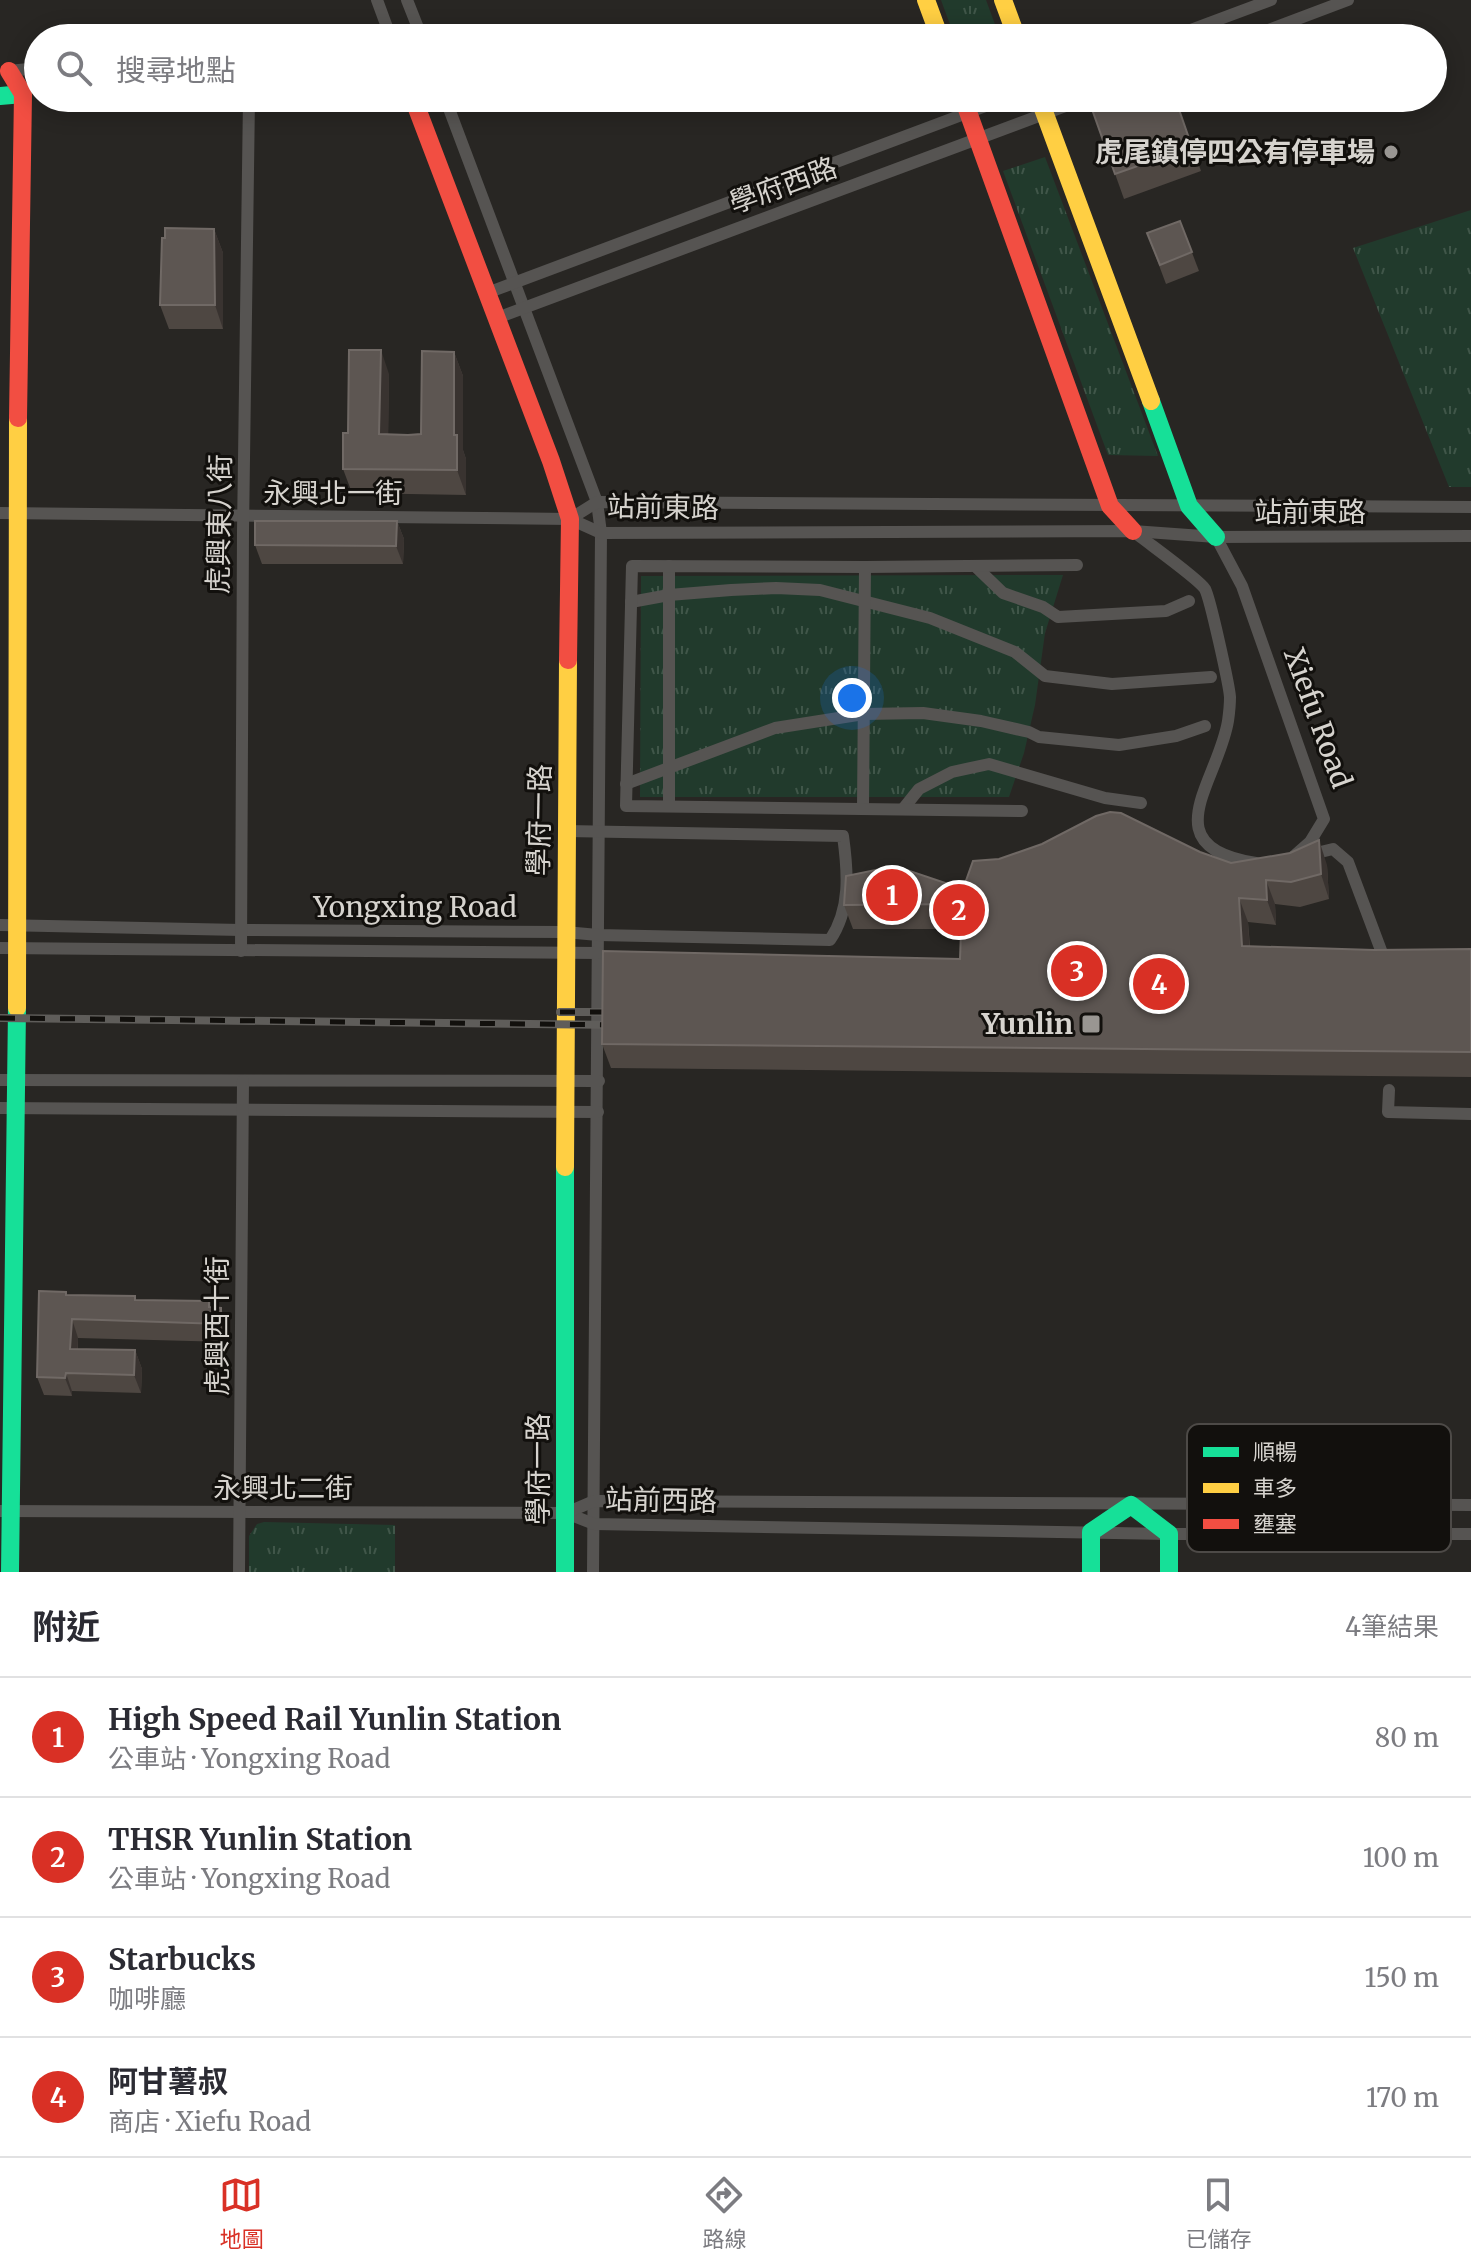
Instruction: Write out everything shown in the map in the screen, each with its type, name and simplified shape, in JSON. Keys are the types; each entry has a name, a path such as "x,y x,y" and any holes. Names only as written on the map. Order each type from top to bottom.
{"street":[{"path":"377,0 386,24"},
{"path":"407,0 416,24"},
{"path":"926,0 935,24"},
{"path":"1003,0 1012,24"},
{"path":"1207,24 1271,0"},
{"path":"1284,24 1348,0"},
{"path":"3,76 24,71"},
{"path":"3,76 24,90"},
{"path":"0,96 24,94"},
{"path":"10,1572 5,1510 9,513 30,112"},
{"name":"虎興東八街","path":"241,951 249,112"},
{"name":"學府一路","path":"418,112 570,519 565,932 565,1572"},
{"name":"學府一路","path":"450,112 597,502 601,533 593,1572"},
{"name":"學府西路","path":"487,293 947,112"},
{"path":"968,112 1110,506 1133,531 1204,588 1230,695 1228,723 1202,794 1198,825 1208,846 1221,856 1262,864 1333,849 1348,862 1385,961 1399,961"},
{"name":"學府西路","path":"497,318 978,138 1030,112"},
{"name":"Xiefu Road","path":"1044,112 1189,506 1216,537 1242,586 1324,819 1310,842 1289,860"},
{"name":"站前東路","path":"570,519 597,502 1471,507"},
{"name":"永興北一街","path":"9,513 570,519"},
{"name":"站前東路","path":"570,519 601,533 1133,531 1216,537 1471,536"},
{"path":"1022,811 626,806 632,566 1077,565"},
{"path":"669,566 669,806"},
{"path":"975,566 1003,593 1043,607 1058,617 1166,611 1189,601"},
{"path":"863,808 865,567"},
{"path":"631,602 669,595 776,588 820,590 930,618 1015,652 1045,676 1112,684 1211,677"},
{"path":"626,784 775,728 864,714 923,713 981,721 1039,737 1119,745 1176,736 1205,726"},
{"path":"903,809 919,789 952,772 989,764 1090,794 1141,803"},
{"path":"566,831 598,832"},
{"name":"Yongxing Road","path":"9,925 565,932 830,940 839,926 846,898 848,868 843,836 598,832"},
{"name":"Yongxing Road","path":"8,948 598,953"},
{"path":"8,1080 599,1081"},
{"name":"虎興西十街","path":"239,1572 243,1081"},
{"path":"1389,1090 1388,1112 1471,1114"},
{"path":"7,1109 598,1112"},
{"name":"站前西路","path":"566,1513 594,1501 1187,1505"},
{"path":"1091,1572 1091,1532 1131,1505 1169,1534 1169,1572"},
{"name":"永興北二街","path":"5,1510 566,1513"},
{"name":"站前西路","path":"566,1513 594,1524 1187,1534"}],"green space":[{"path":"941,0 986,0 995,24 950,24"},
{"path":"1045,157 1158,456 1108,455 1003,171"},
{"path":"1471,210 1471,487 1449,487 1353,248"},
{"path":"1063,575 1045,633 1035,705 1024,753 1009,797 640,797 641,576"},
{"path":"257,1524 395,1525 395,1572 249,1572 249,1536"}],"building":[{"path":"1093,112 1180,112 1192,147 1115,174"},
{"path":"1180,221 1192,252 1160,265 1147,233"},
{"path":"165,228 214,229 215,305 160,305"},
{"path":"349,350 381,350 379,434 408,435 421,434 422,351 454,352 457,470 343,469 343,433 348,433"},
{"path":"255,521 397,521 396,546 255,545"},
{"path":"1110,812 1121,813 1200,852 1231,863 1290,853 1319,840 1321,874 1291,882 1266,880 1267,900 1239,898 1242,946 1471,949 1471,1052 602,1044 603,951 960,959 962,904 844,905 846,876 895,866 963,889 973,861 999,859 1042,844"},
{"path":"39,1291 66,1292 66,1295 135,1296 135,1300 209,1301 209,1307 221,1308 221,1324 72,1319 70,1349 135,1350 134,1375 66,1373 65,1378 37,1377"}],"railway":[{"path":"560,1012 624,1012"},
{"path":"0,1018 623,1025"}],"traffic: fast":[{"path":"0,96 23,94"},
{"path":"1151,401 1189,506 1216,537"},
{"path":"10,1572 17,1008"},
{"path":"565,1167 565,1572"},
{"path":"1091,1572 1091,1532 1131,1505 1169,1534 1169,1572"}],"traffic: slow":[{"path":"926,0 935,24"},
{"path":"1003,0 1012,24"},
{"path":"1044,112 1151,401"},
{"path":"17,1008 18,418"},
{"path":"565,1167 568,660"}],"traffic: jam":[{"path":"9,71 23,94 18,418"},
{"path":"418,112 551,461 570,519 568,660"},
{"path":"968,112 1110,506 1133,531"}],"place":[{"name":"虎尾鎮停四公有停車場","path":"1391,152"},
{"name":"High Speed Rail Yunlin Station","path":"892,895"},
{"name":"THSR Yunlin Station","path":"959,910"},
{"name":"Starbucks","path":"1077,971"},
{"name":"阿甘薯叔","path":"1159,984"},
{"name":"Yunlin","path":"1091,1024"}]}
